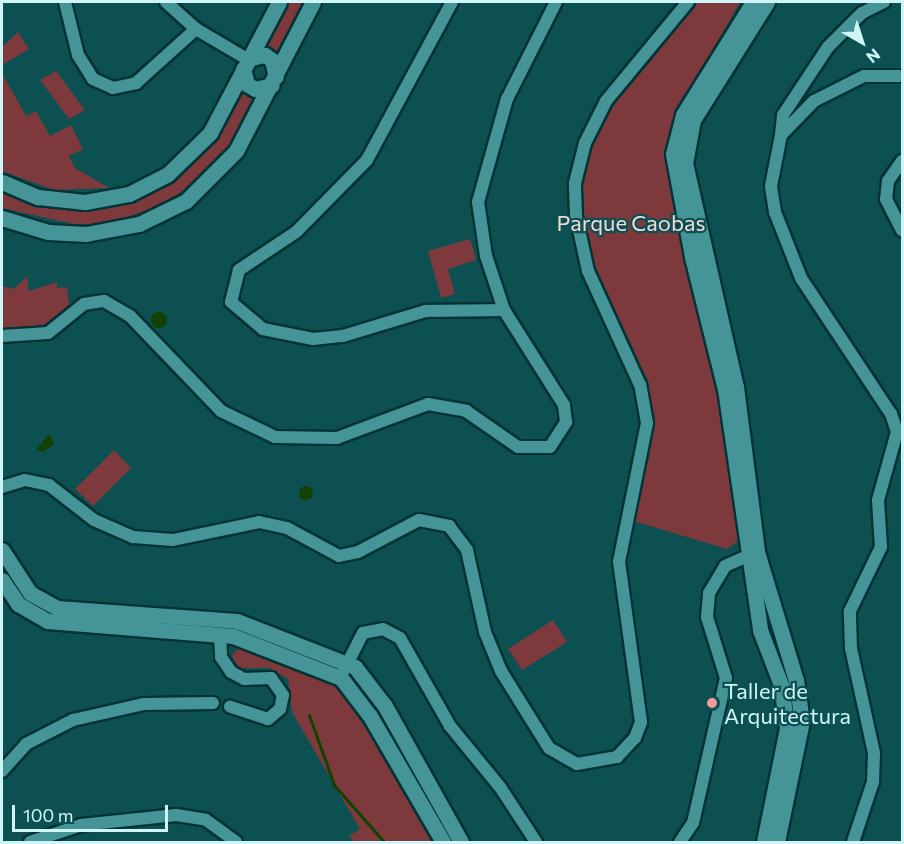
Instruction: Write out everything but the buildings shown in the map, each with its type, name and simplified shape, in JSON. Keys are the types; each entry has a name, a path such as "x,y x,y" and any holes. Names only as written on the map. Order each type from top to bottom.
{"street":[{"path":"65,2 78,56 93,79 113,88 141,80 196,29"},
{"path":"166,2 196,29 245,64"},
{"path":"2,183 69,202 100,201 142,188 201,145 279,2"},
{"path":"2,218 48,232 86,234 156,218 201,190 226,165 274,81 313,2"},
{"path":"452,2 367,160 296,232 239,270 231,302 263,329 314,339 343,336 426,310 504,310"},
{"path":"2,336 48,333 84,304 104,301 130,316 221,411 274,437 337,438 428,404 466,411 518,447 534,451 550,447 566,422 564,405 555,383 504,310 478,219 480,185 507,99 556,2"},
{"path":"2,487 25,480 50,485 94,520 133,537 173,540 260,522 287,528 339,556 358,552 419,520 449,526 466,550 485,632 501,671 549,748 577,764 617,757 630,745 640,722 619,562 647,423 640,385 582,250 575,183 585,143 606,101 688,2"},
{"path":"753,2 700,83 674,145 674,172 736,387 752,553 787,728 765,843"},
{"path":"708,293 685,147 710,89 768,2"},
{"path":"853,843 873,782 874,753 851,648 850,611 881,547 878,500 897,432 891,414 801,278 785,244 771,186 783,115 828,47 862,13 884,2"},
{"path":"245,64 265,55 276,68 274,81"},
{"path":"245,64 243,77 255,89 274,81"},
{"path":"781,135 838,85 864,76 903,76"},
{"path":"903,161 888,181 886,199 903,230"},
{"path":"2,550 25,588 45,603 131,621 259,643 340,678 370,716 443,843"},
{"path":"680,843 693,823 726,678 707,617 709,593 725,566 752,553"},
{"path":"752,553 796,680 802,721 777,843"},
{"path":"2,580 18,604 39,618 237,621 347,663 385,706 461,843"},
{"path":"340,678 363,633 383,629 400,638 450,726 500,787 536,843"},
{"path":"220,635 221,657 231,672 244,679 271,678 283,694 280,709 268,719 230,707"},
{"path":"2,771 26,744 73,720 144,704 213,703"},
{"path":"30,843 81,825 176,815 206,820 236,843"}],"green space":[{"path":"285,2 306,2 278,61 262,51"},
{"name":"Parque Caobas","path":"697,2 740,2 679,113 739,540 727,549 630,520 649,458 652,409 594,269 581,215 581,183 591,145 611,104"},
{"path":"18,32 29,49 2,65 2,47"},
{"path":"56,71 85,110 69,119 40,80"},
{"path":"2,73 26,116 36,111 50,136 71,125 83,149 69,156 75,168 109,188 54,190 2,171"},
{"path":"241,91 252,94 253,100 229,145 190,187 156,207 113,222 78,225 2,208 2,191 65,209 142,197 204,151"},
{"path":"470,239 476,260 448,269 455,294 441,298 428,251"},
{"path":"27,276 29,291 57,282 57,288 67,287 69,305 42,327 2,329 2,286 14,289"},
{"path":"114,450 131,468 93,506 75,489"},
{"path":"553,620 567,642 522,670 508,649"},
{"path":"241,644 340,680 439,842 354,842 349,836 360,829 292,712 288,679 269,668 238,668 232,656"}],"shaded area":[{"path":"159,312 167,320 159,328 151,320"},
{"path":"49,434 54,444 43,452 36,450"},
{"path":"306,486 311,488 313,493 311,498 306,500 301,498 299,493 301,488"}],"waterway":[{"path":"309,715 334,785 384,842"}],"place":[{"name":"Taller de Arquitectura","path":"712,703"}]}
